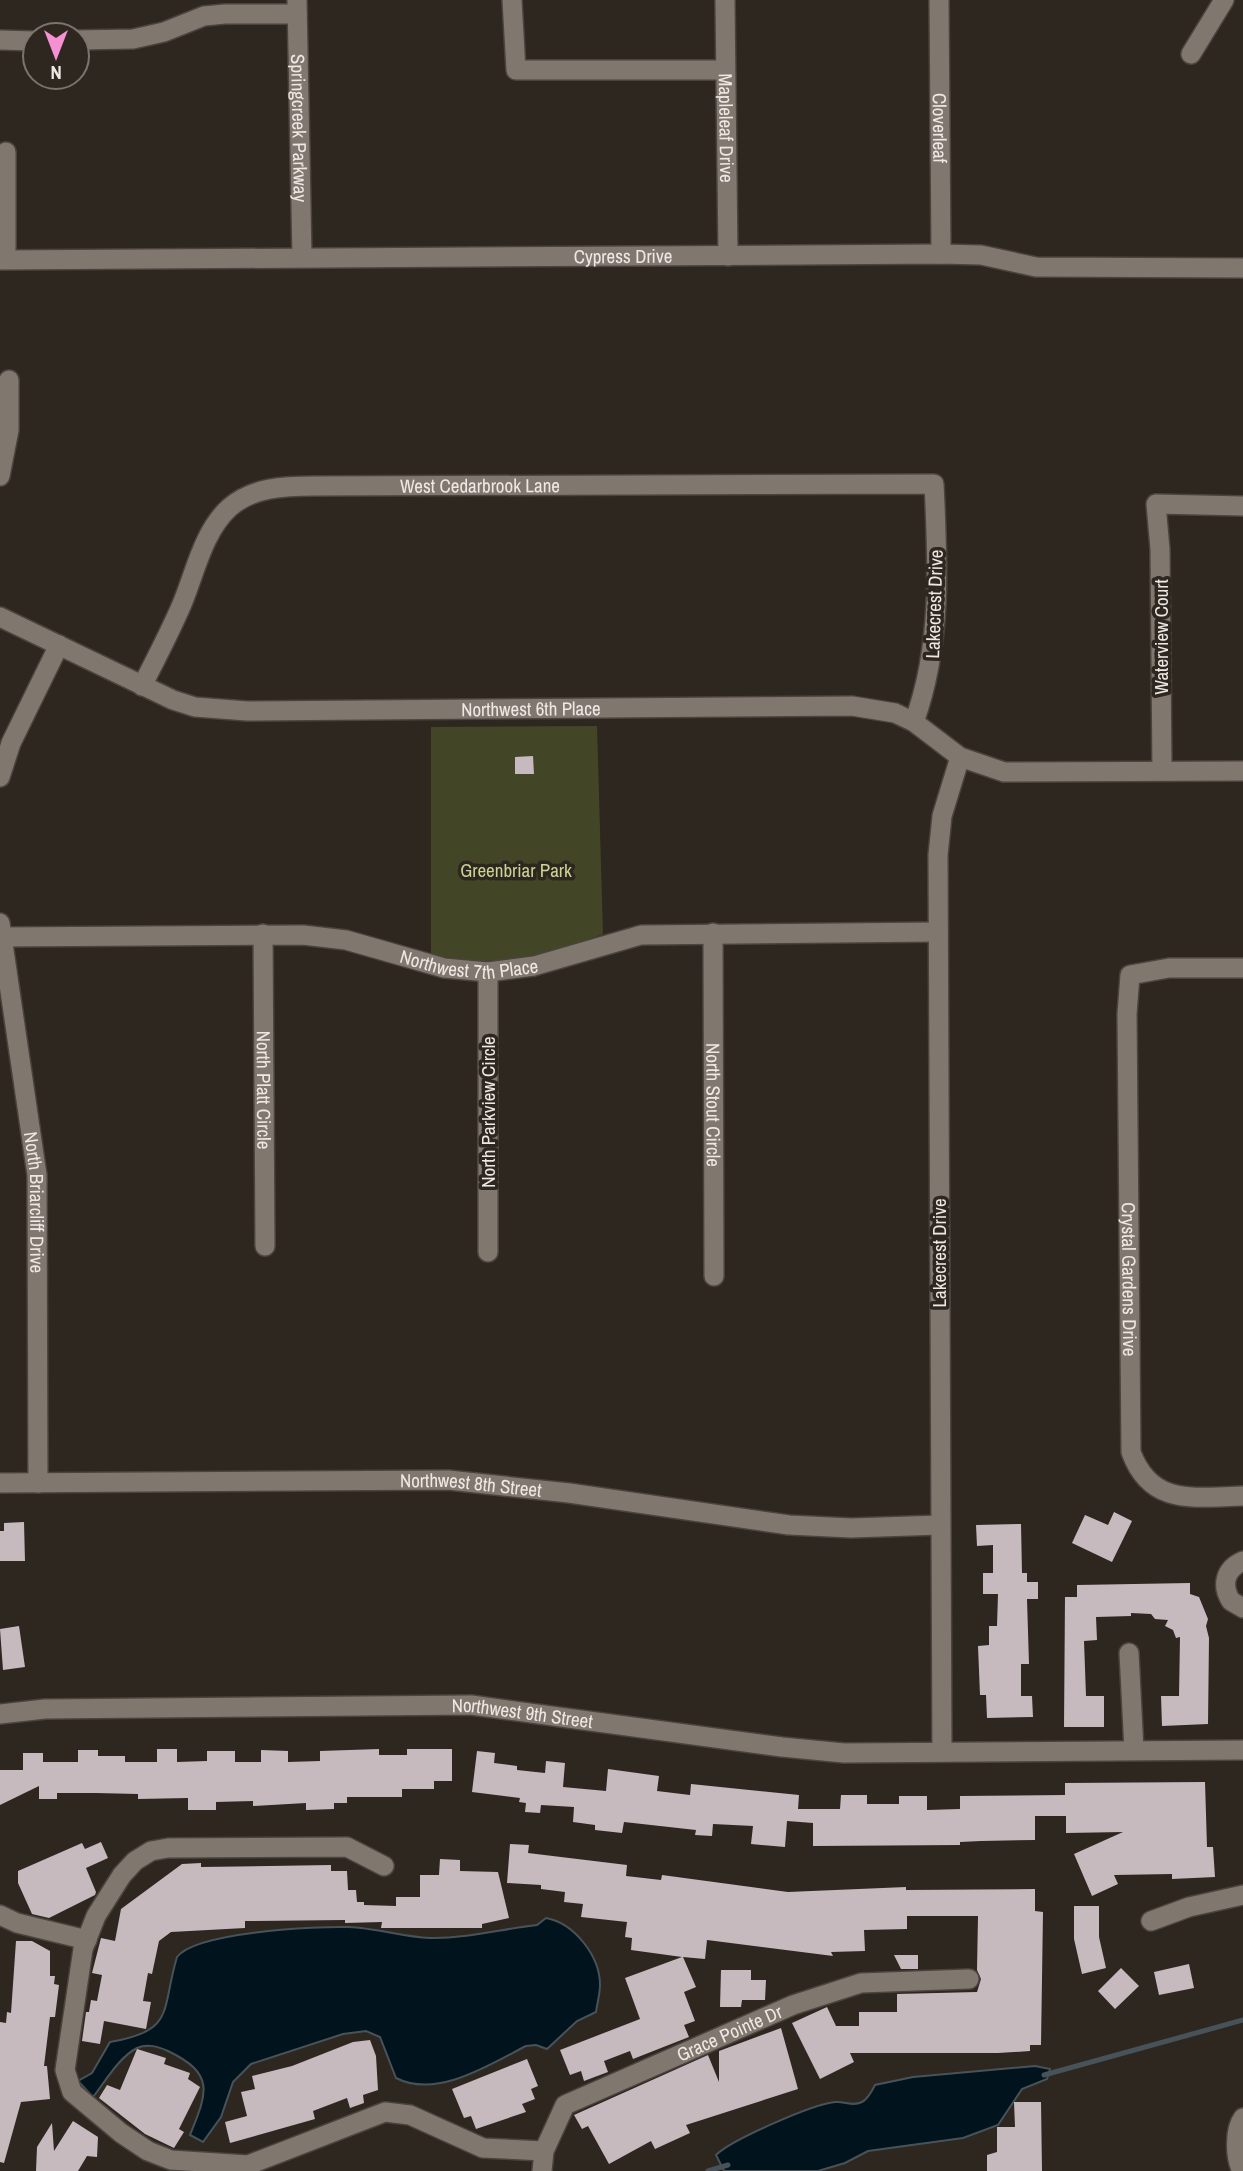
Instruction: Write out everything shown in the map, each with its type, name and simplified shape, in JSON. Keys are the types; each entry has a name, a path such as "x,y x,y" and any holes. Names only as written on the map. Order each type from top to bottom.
{"street":[{"path":"512,0 516,70 725,70"},
{"name":"Mapleleaf Drive","path":"725,0 729,256"},
{"name":"Cloverleaf","path":"939,0 941,254"},
{"path":"1191,54 1224,0"},
{"path":"91,40 134,39 164,32 204,16 297,7"},
{"name":"Springcreek Parkway","path":"297,7 302,257"},
{"path":"0,40 21,41"},
{"path":"3,260 6,152"},
{"name":"Cypress Drive","path":"3,260 941,254 981,256 1036,267 1243,268"},
{"path":"0,476 9,430 9,380"},
{"name":"West Cedarbrook Lane","path":"142,686 167,637 206,542 220,518 237,502 268,489 328,485 934,484"},
{"name":"Lakecrest Drive","path":"914,722 928,682 934,645 934,484"},
{"name":"Waterview Court","path":"1162,771 1160,549 1156,504 1243,506"},
{"name":"Northwest 6th Place","path":"0,617 142,686 184,704 216,710 852,706 895,713 914,722 960,757 1004,772 1243,771"},
{"path":"0,777 11,743 59,645"},
{"name":"Lakecrest Drive","path":"942,1752 939,835 960,757"},
{"name":"North Briarcliff Drive","path":"0,923 37,1175 38,1483"},
{"name":"Northwest 7th Place","path":"1,937 263,934 346,940 419,963 488,972 534,966 641,935 938,932"},
{"name":"North Stout Circle","path":"713,933 714,1276"},
{"name":"North Platt Circle","path":"263,934 265,1247"},
{"name":"Crystal Gardens Drive","path":"1243,968 1169,968 1130,975 1127,1040 1131,1452 1142,1477 1161,1491 1188,1497 1243,1496"},
{"name":"North Parkview Circle","path":"488,972 488,1252"},
{"name":"Northwest 8th Street","path":"0,1483 448,1480 555,1491 789,1525 851,1528 940,1525"},
{"path":"1243,1562 1229,1570 1225,1581 1231,1601 1243,1608"},
{"path":"1129,1653 1134,1750"},
{"name":"Northwest 9th Street","path":"0,1714 83,1708 471,1705 782,1748 844,1753 1243,1750"},
{"path":"384,1866 347,1847 168,1848 151,1851 135,1860 96,1916 87,1940 65,2070 72,2092 148,2151 171,2160 248,2165 385,2112 410,2115 482,2148 543,2161"},
{"path":"1151,1921 1189,1907 1243,1895"},
{"path":"0,1915 17,1923 87,1940"},
{"name":"Grace Pointe Dr","path":"543,2161 565,2105 793,2005 861,1983 969,1979"},
{"path":"1242,2171 1237,2163 1239,2124 1243,2118"}],"green space":[{"name":"Greenbriar Park","path":"597,726 603,934 561,949 497,961 453,959 431,954 431,727"}],"water":[{"path":"546,1918 566,1926 583,1942 596,1963 600,1985 596,2012 577,2021 547,2049 536,2045 526,2046 462,2077 428,2085 396,2078 380,2037 366,2031 343,2034 251,2064 233,2082 221,2117 203,2142 190,2135 203,2096 201,2077 183,2059 168,2051 149,2046 130,2052 93,2097 78,2081 92,2073 110,2042 146,2032 156,2024 166,2004 177,1957 189,1948 231,1936 258,1932 333,1927 443,1938 537,1925"},
{"path":"1035,2066 1050,2069 1047,2079 1022,2089 998,2125 963,2138 868,2151 845,2163 818,2171 724,2171 716,2155 754,2132 809,2109 835,2102 862,2102 875,2085 913,2077"}],"building":[{"path":"533,756 534,774 515,774 515,757"},
{"path":"1114,1512 1132,1521 1112,1562 1072,1543 1085,1515 1108,1525"},
{"path":"24,1522 25,1561 0,1561 0,1531 4,1531 4,1523"},
{"path":"1021,1524 1022,1573 1027,1573 1027,1582 1038,1582 1038,1599 1027,1599 1029,1664 1021,1664 1021,1696 1032,1696 1033,1717 987,1718 986,1695 980,1695 978,1646 989,1645 989,1626 997,1626 998,1594 983,1594 983,1573 993,1573 993,1545 977,1546 976,1525"},
{"path":"1190,1583 1190,1594 1199,1597 1208,1619 1208,1724 1162,1726 1161,1696 1179,1696 1180,1637 1176,1638 1173,1630 1165,1626 1168,1620 1155,1619 1151,1614 1131,1613 1131,1616 1096,1617 1097,1640 1084,1641 1086,1696 1104,1696 1104,1727 1064,1727 1065,1597 1077,1597 1077,1585"},
{"path":"19,1626 25,1667 3,1670 0,1629"},
{"path":"157,1749 177,1749 177,1762 207,1761 207,1751 235,1751 235,1762 261,1762 261,1750 288,1751 288,1762 320,1761 320,1751 379,1749 379,1755 407,1755 407,1749 452,1749 452,1781 434,1781 434,1789 402,1789 402,1797 347,1797 347,1803 334,1803 334,1809 306,1810 306,1803 253,1806 253,1801 216,1802 216,1810 188,1810 188,1798 138,1799 138,1794 57,1793 57,1799 39,1799 39,1786 0,1805 0,1770 23,1770 23,1753 43,1753 43,1762 78,1762 78,1750 98,1750 98,1756 125,1756 125,1762 157,1762"},
{"path":"477,1751 495,1753 494,1763 517,1766 517,1770 545,1773 546,1761 565,1763 563,1787 606,1791 608,1769 659,1776 657,1791 690,1795 691,1784 799,1795 798,1809 840,1809 841,1795 867,1795 867,1804 899,1804 899,1796 927,1796 927,1810 960,1809 960,1796 1065,1795 1065,1783 1205,1782 1207,1847 1213,1847 1215,1877 1172,1879 1172,1874 1114,1875 1118,1884 1092,1896 1074,1854 1123,1832 1066,1833 1066,1816 1035,1816 1035,1840 960,1842 960,1845 813,1846 813,1823 787,1821 785,1847 751,1844 753,1826 713,1824 712,1836 695,1835 696,1830 624,1822 622,1833 595,1830 595,1825 573,1822 574,1807 541,1805 540,1813 525,1812 526,1803 519,1802 520,1798 472,1792"},
{"path":"101,1842 108,1858 86,1868 95,1895 49,1918 32,1914 18,1883 18,1871 82,1843 85,1849"},
{"path":"510,1844 529,1845 528,1853 627,1865 626,1876 661,1880 662,1875 788,1892 906,1887 906,1890 1035,1889 1035,1911 1043,1912 1041,2045 1030,2045 1030,2051 998,2053 850,2053 854,2062 820,2079 792,2023 827,2007 836,2026 859,2026 859,2012 897,2012 897,1994 977,1992 981,1979 977,1970 978,1916 907,1916 907,1929 864,1930 865,1951 831,1952 833,1956 707,1940 705,1959 683,1957 696,1987 684,1992 695,2021 684,2025 689,2037 633,2059 630,2051 604,2061 608,2072 584,2081 581,2071 570,2075 560,2050 640,2019 625,1978 682,1957 631,1950 632,1938 625,1937 627,1922 581,1917 583,1904 564,1902 565,1892 541,1889 541,1885 507,1883"},
{"path":"440,1859 460,1860 460,1871 498,1872 509,1918 482,1924 482,1928 381,1928 382,1922 345,1923 345,1920 245,1921 245,1928 171,1932 159,1941 152,1974 148,1973 143,2001 151,2002 146,2029 104,2021 100,2044 82,2041 86,2012 89,2012 91,2000 97,2001 102,1975 92,1973 101,1938 115,1941 121,1909 182,1864 201,1863 201,1867 331,1865 331,1871 347,1871 348,1890 356,1890 357,1902 364,1902 364,1905 396,1906 396,1897 420,1897 420,1875 439,1875"},
{"path":"1074,1906 1099,1906 1099,1937 1106,1968 1082,1974 1074,1939"},
{"path":"16,1941 32,1941 50,1951 50,1976 55,1976 54,1984 59,1985 55,2017 50,2017 44,2066 47,2066 50,2099 21,2102 4,2163 0,2162 0,2022 6,2023 7,2012 11,2013"},
{"path":"894,1955 918,1955 918,1969 901,1969"},
{"path":"1189,1964 1194,1988 1159,1995 1154,1972"},
{"path":"1121,1968 1139,1986 1115,2009 1098,1991"},
{"path":"721,1970 751,1970 751,1980 766,1980 765,2000 742,2000 741,2007 720,2007"},
{"path":"781,2028 798,2089 686,2125 690,2133 655,2149 651,2141 609,2164 588,2126 582,2129 574,2115 708,2055 719,2082 719,2051"},
{"path":"370,2040 376,2056 378,2090 363,2095 364,2103 350,2108 347,2098 313,2111 315,2119 230,2143 225,2122 247,2116 241,2092 255,2089 252,2076 292,2066 353,2042"},
{"path":"137,2049 166,2058 164,2064 190,2073 188,2079 200,2087 179,2129 184,2132 174,2148 145,2134 99,2098 107,2085 120,2090"},
{"path":"527,2059 538,2086 531,2089 535,2099 522,2104 526,2112 476,2129 471,2116 464,2118 452,2089"},
{"path":"1014,2102 1041,2102 1042,2171 987,2171 987,2155 997,2152 997,2127 1015,2127"},
{"path":"73,2121 98,2137 97,2157 87,2156 78,2171 36,2171 37,2147 52,2123 54,2151"}],"waterway":[{"path":"1044,2075 1243,2020"},
{"path":"708,2171 728,2165"}]}
